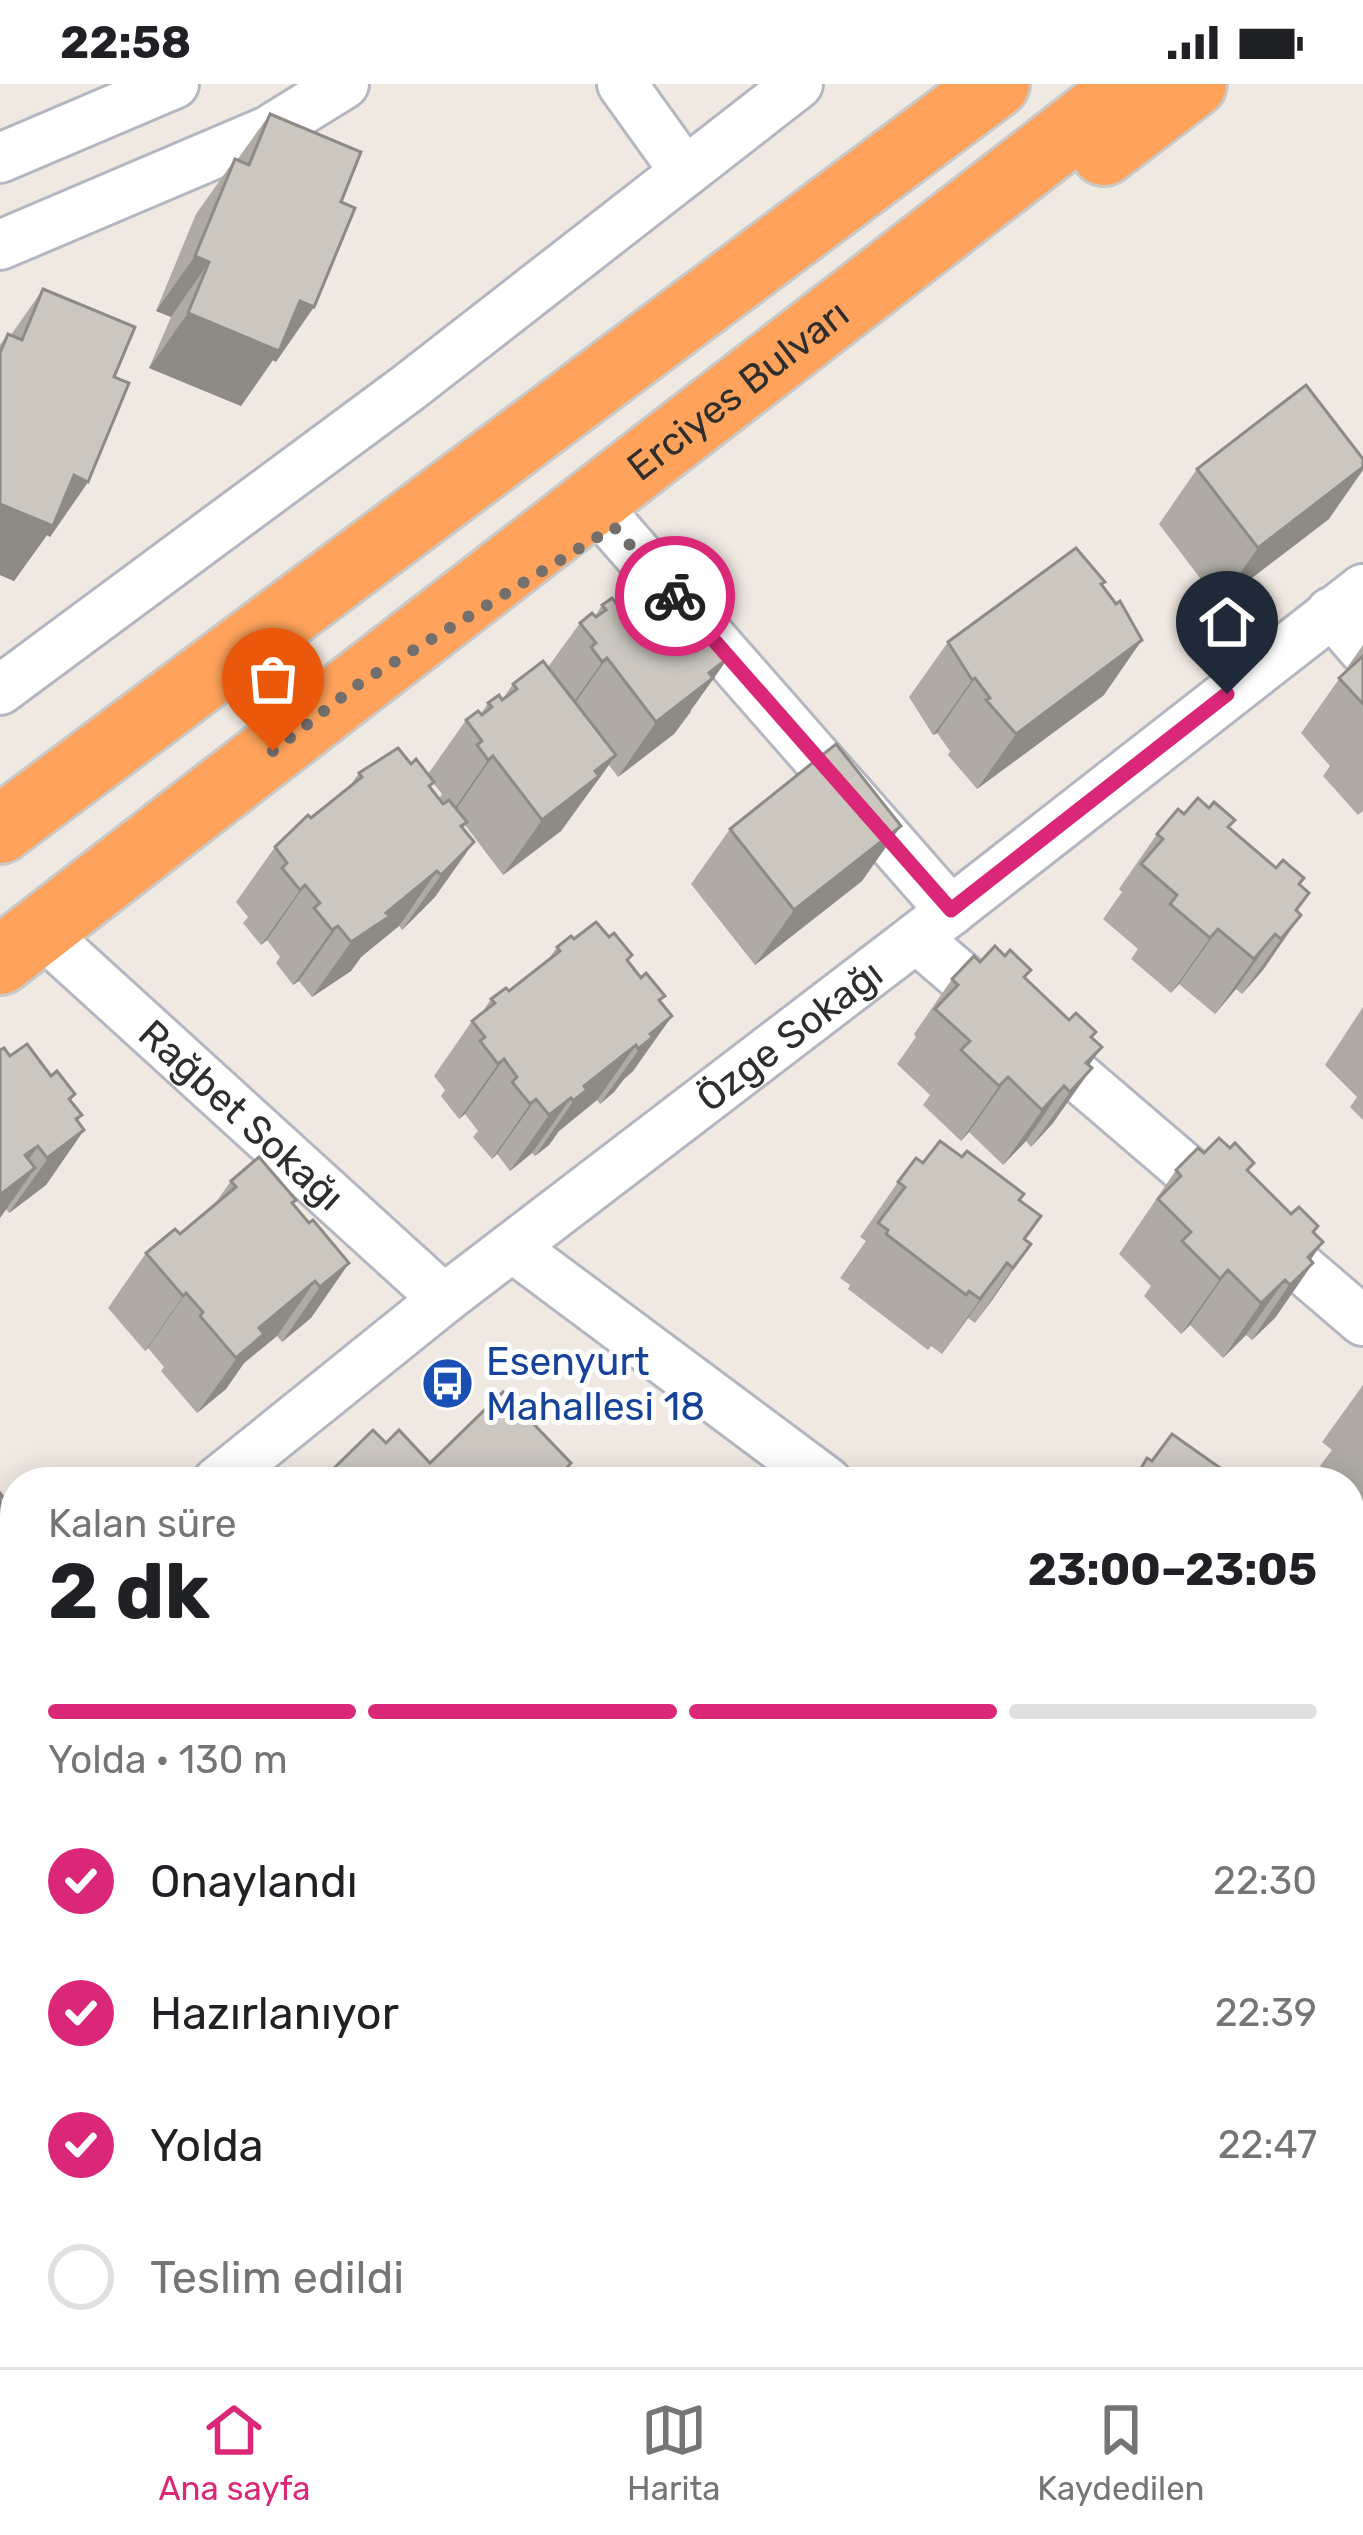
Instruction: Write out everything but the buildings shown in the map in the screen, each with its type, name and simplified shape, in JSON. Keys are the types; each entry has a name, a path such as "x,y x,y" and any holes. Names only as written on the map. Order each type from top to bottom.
{"highway":[{"path":"0,830 996,84"},
{"name":"Erciyes Bulvarı","path":"20,946 1132,84"},
{"path":"360,683 614,527 1193,84"}],"street":[{"path":"0,158 174,84"},
{"path":"0,245 268,131 344,84"},
{"path":"622,84 685,172"},
{"path":"0,690 408,388 798,84"},
{"path":"614,527 933,924 1363,1321"},
{"path":"1347,600 1363,649"},
{"name":"Özge Sokağı","path":"236,1467 444,1299 1347,600"},
{"name":"Rağbet Sokağı","path":"20,946 444,1299"},
{"path":"512,1247 807,1467"}],"way so far":[{"path":"273,751 360,683 614,527 675,596"}],"place":[{"name":"Esenyurt Mahallesi 18","path":"447,1383"}],"route":[{"path":"675,596 951,910 1227,694"}]}
